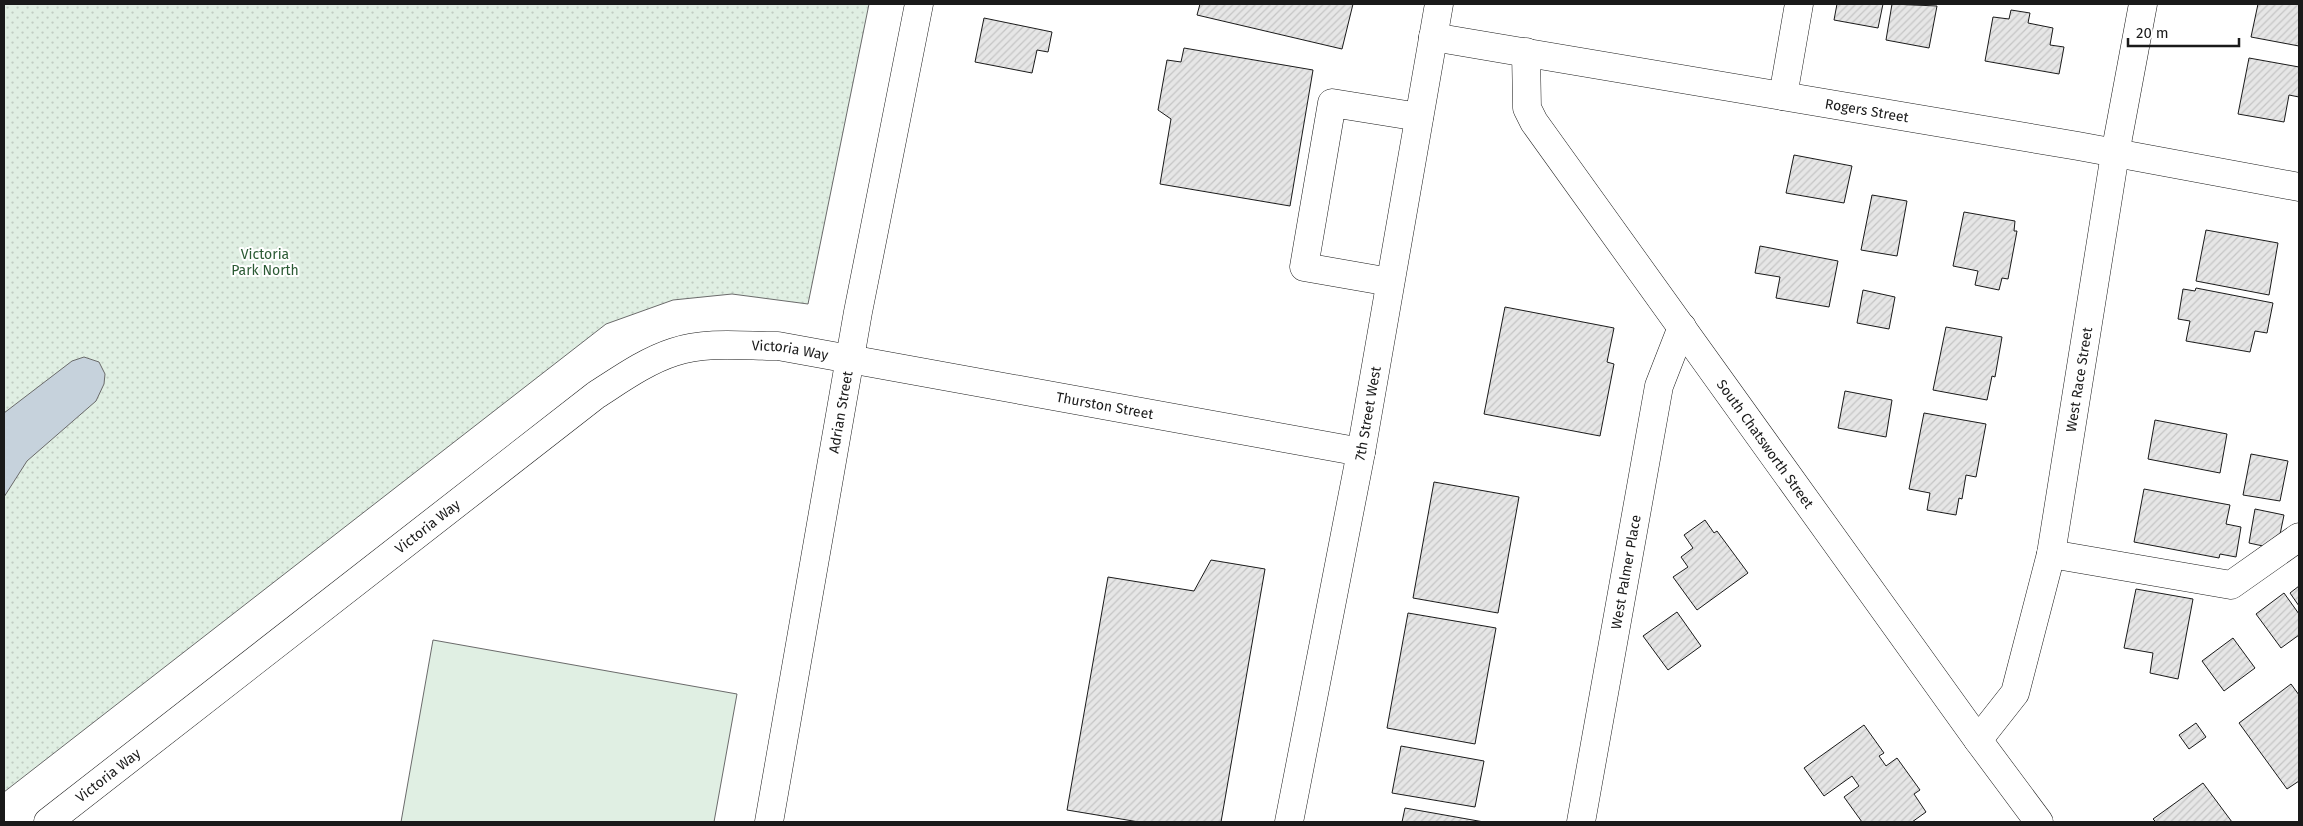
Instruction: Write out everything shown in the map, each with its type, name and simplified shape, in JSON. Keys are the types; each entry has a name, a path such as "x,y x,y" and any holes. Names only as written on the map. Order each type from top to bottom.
{"street":[{"name":"Adrian Street","path":"769,822 850,358 919,4"},
{"name":"7th Street West","path":"1289,822 1361,452 1439,4"},
{"path":"1783,96 1799,4"},
{"name":"West Race Street","path":"1978,740 2015,693 2051,554 2115,154 2143,4"},
{"name":"Rogers Street","path":"1433,37 1783,96 2299,187"},
{"name":"South Chatsworth Street","path":"1526,52 1528,108 1534,122 2039,822"},
{"path":"1390,282 1304,267 1332,103 1419,117"},
{"name":"West Palmer Place","path":"1581,822 1659,386 1682,327"},
{"name":"Victoria Way","path":"48,822 596,395 642,366 675,352 716,345 778,346 850,358"},
{"name":"Thurston Street","path":"850,358 1361,452"},
{"path":"2051,554 2231,585 2299,537"}],"green space":[{"name":"Victoria Park North","path":"4,4 869,4 808,304 732,294 673,300 606,324 4,792"},
{"path":"433,640 737,694 714,822 401,822"}],"shaded area":[{"path":"84,357 99,362 105,374 104,384 96,401 27,461 4,497 4,413 72,361"}],"building":[{"path":"1200,4 1353,4 1342,49 1197,15"},
{"path":"1837,4 1883,4 1878,28 1834,20"},
{"path":"1892,4 1937,6 1929,48 1886,40"},
{"path":"2258,4 2299,4 2299,46 2251,37"},
{"path":"2011,10 2030,13 2028,23 2053,28 2050,45 2064,47 2059,74 1985,61 1993,17 2009,19"},
{"path":"984,18 1052,32 1048,52 1037,50 1032,73 975,62"},
{"path":"1184,48 1313,70 1290,206 1160,184 1171,119 1158,110 1167,60 1181,62"},
{"path":"2249,58 2299,67 2299,97 2289,95 2284,122 2238,114"},
{"path":"1794,155 1852,166 1844,203 1786,193"},
{"path":"1872,195 1907,201 1897,256 1861,250"},
{"path":"1964,212 2015,221 2014,231 2017,231 2008,279 2002,278 1999,290 1975,285 1978,271 1953,266"},
{"path":"2206,230 2278,243 2269,295 2196,281"},
{"path":"1760,246 1838,261 1829,307 1776,298 1780,277 1755,273"},
{"path":"2196,288 2273,303 2267,333 2255,331 2250,352 2186,341 2190,321 2178,319 2183,289 2195,291"},
{"path":"1863,290 1895,297 1889,329 1857,323"},
{"path":"1505,307 1614,328 1607,362 1614,364 1600,436 1484,414"},
{"path":"1946,327 2002,337 1995,377 1992,376 1987,400 1933,390"},
{"path":"1845,391 1892,400 1886,437 1838,428"},
{"path":"1924,413 1986,424 1976,477 1966,475 1962,499 1959,498 1956,515 1927,510 1930,493 1909,489"},
{"path":"2155,420 2227,434 2220,473 2148,459"},
{"path":"2251,454 2288,461 2280,501 2243,495"},
{"path":"1434,482 1519,497 1498,613 1413,598"},
{"path":"2144,489 2230,505 2226,524 2241,527 2236,557 2220,554 2219,558 2134,542"},
{"path":"2255,509 2284,515 2277,549 2249,543"},
{"path":"1705,520 1714,533 1717,531 1748,573 1697,610 1673,577 1688,567 1681,557 1693,548 1684,535"},
{"path":"1211,560 1265,569 1221,822 1139,822 1067,810 1108,577 1194,591"},
{"path":"2299,586 2299,606 2290,593"},
{"path":"2136,589 2193,599 2178,679 2150,673 2153,653 2124,648"},
{"path":"2284,593 2299,614 2299,635 2281,648 2256,614"},
{"path":"1677,612 1701,646 1668,670 1643,636"},
{"path":"1408,613 1496,628 1475,744 1387,728"},
{"path":"2233,638 2255,668 2224,691 2202,661"},
{"path":"2291,684 2299,695 2299,781 2287,789 2239,723"},
{"path":"2196,723 2206,737 2189,749 2179,735"},
{"path":"1864,725 1884,753 1879,756 1886,766 1897,758 1920,790 1914,794 1926,812 1912,822 1862,822 1844,797 1859,786 1852,776 1824,796 1804,768"},
{"path":"1401,746 1484,761 1475,807 1392,793"},
{"path":"2203,783 2232,822 2156,822 2153,819"},
{"path":"1405,808 1484,822 1402,822"}]}
